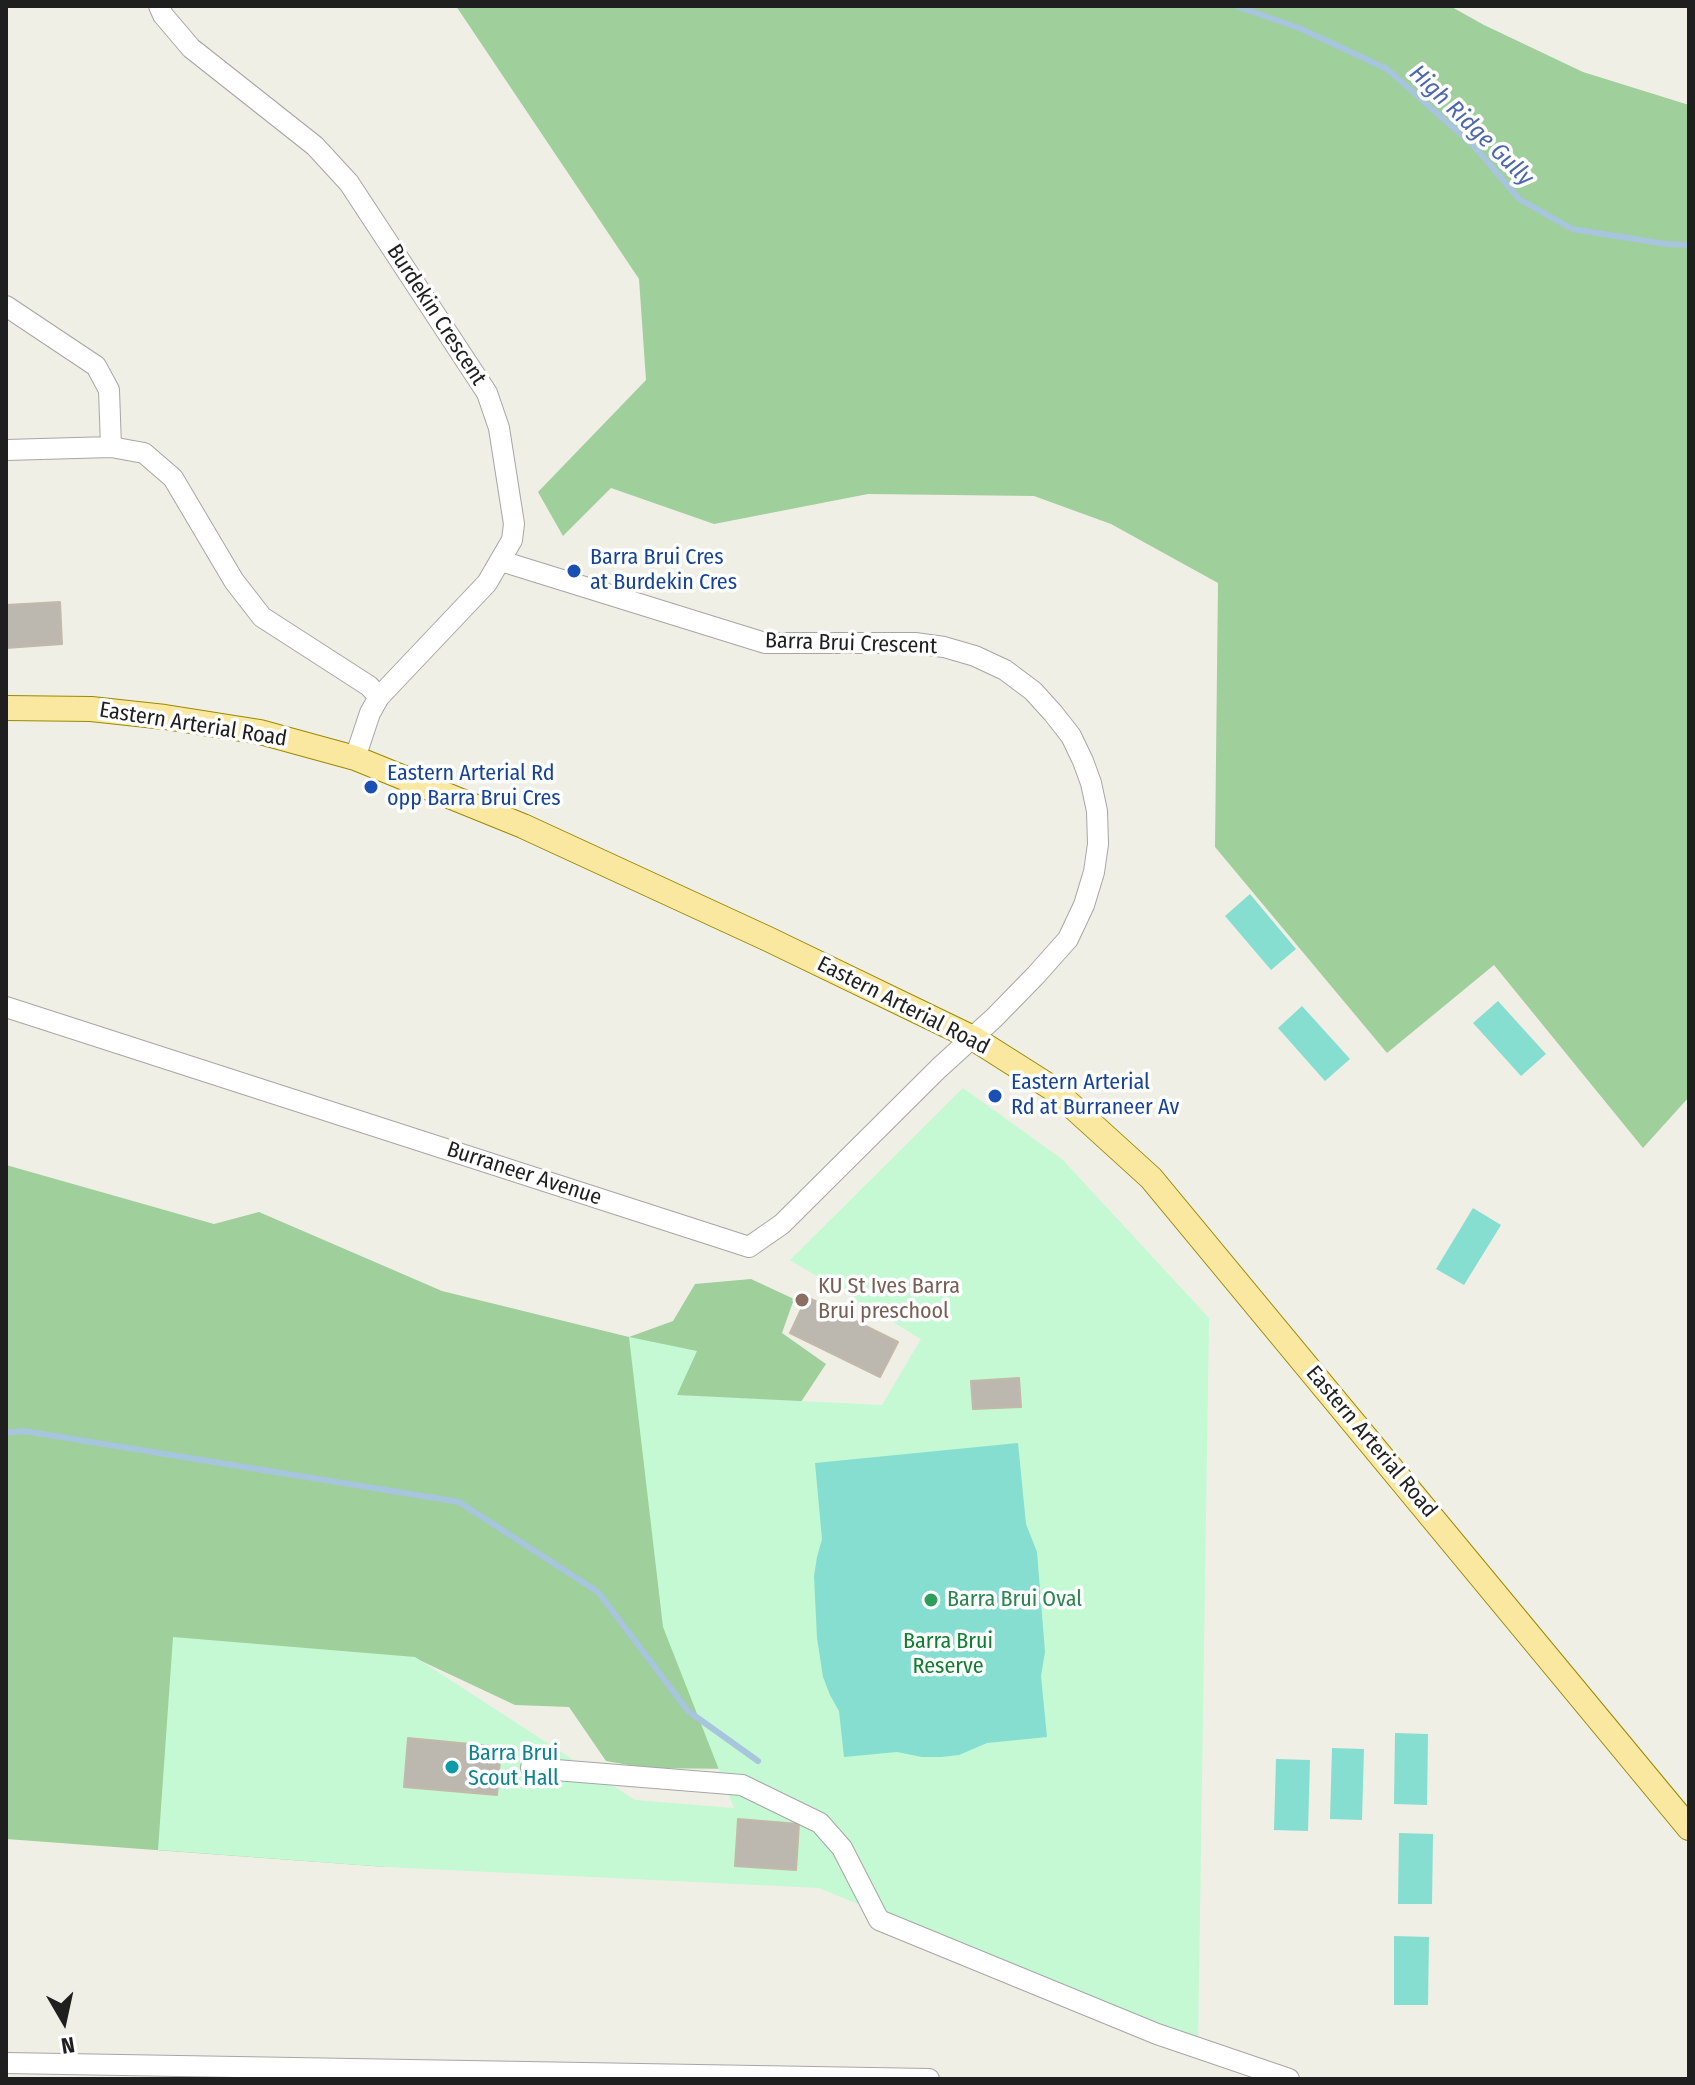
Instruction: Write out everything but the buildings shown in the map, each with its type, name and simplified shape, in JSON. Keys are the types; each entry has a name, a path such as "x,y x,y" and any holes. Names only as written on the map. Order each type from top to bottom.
{"main road":[{"name":"Eastern Arterial Road","path":"6,708 91,709 165,717 260,732 355,758 523,826 753,932 973,1038 1052,1088 1151,1178 1689,1828"}],"street":[{"name":"Burdekin Crescent","path":"159,6 191,48 315,146 349,183 487,393 499,428 514,524 512,540 487,583 379,697 370,713 355,758"},
{"path":"6,306 96,366 109,390 111,447"},
{"path":"6,450 111,447 144,453 173,478 234,581 262,617 369,686 379,697"},
{"name":"Barra Brui Crescent","path":"501,561 765,643 915,643 944,647 975,656 1005,670 1033,691 1071,736 1091,783 1097,811 1098,844 1094,872 1084,905 1068,939 973,1038"},
{"name":"Burraneer Avenue","path":"6,1007 749,1247 782,1224 973,1038"},
{"path":"531,1768 742,1785 820,1823 842,1848 879,1920 1157,2034 1289,2079"},
{"path":"6,2063 929,2079"}],"green space":[{"path":"456,6 1450,6 1583,72 1689,105 1689,1097 1643,1148 1494,965 1387,1053 1215,847 1218,583 1111,524 1034,496 868,494 714,524 611,488 563,536 538,492 646,380 639,279"},
{"path":"1250,894 1296,949 1271,970 1225,916"},
{"path":"1498,1001 1546,1054 1521,1076 1473,1023"},
{"path":"1302,1006 1350,1059 1325,1081 1278,1028"},
{"name":"Barra Brui Reserve","path":"963,1088 1062,1159 1209,1318 1198,2044 819,1888 386,1867 158,1850 173,1637 415,1657 635,1800 734,1808 663,1627 629,1337 697,1351 677,1395 882,1405 921,1339 790,1260"},
{"path":"6,1165 214,1224 259,1212 442,1291 629,1337 673,1321 695,1284 751,1279 794,1299 782,1333 826,1364 791,1417 735,1769 646,1768 606,1761 569,1707 515,1705 415,1658 386,1867 6,1839"},
{"path":"1473,1208 1501,1225 1464,1285 1436,1269"},
{"name":"Barra Brui Oval","path":"1018,1443 1026,1524 1037,1552 1045,1652 1041,1676 1047,1737 987,1743 959,1755 941,1757 897,1752 844,1757 839,1711 823,1677 817,1638 814,1576 822,1539 815,1463"},
{"path":"1395,1733 1428,1734 1427,1805 1394,1804"},
{"path":"1332,1748 1364,1749 1362,1820 1330,1819"},
{"path":"1276,1759 1310,1760 1308,1831 1274,1830"},
{"path":"1399,1833 1433,1834 1432,1904 1398,1904"},
{"path":"1394,1936 1429,1937 1428,2005 1394,2005"}],"waterway":[{"name":"High Ridge Gully","path":"1236,6 1299,28 1387,69 1474,146 1519,199 1572,229 1689,245"},
{"path":"6,1433 24,1431 459,1502 598,1592 688,1711 758,1761"}],"place":[{"name":"Barra Brui Cres at Burdekin Cres","path":"574,571"},
{"name":"Eastern Arterial Rd opp Barra Brui Cres","path":"371,787"},
{"name":"Eastern Arterial Rd at Burraneer Av","path":"995,1096"},
{"name":"KU St Ives Barra Brui preschool","path":"802,1300"},
{"name":"Barra Brui Oval","path":"931,1600"},
{"name":"Barra Brui Scout Hall","path":"452,1767"}]}
